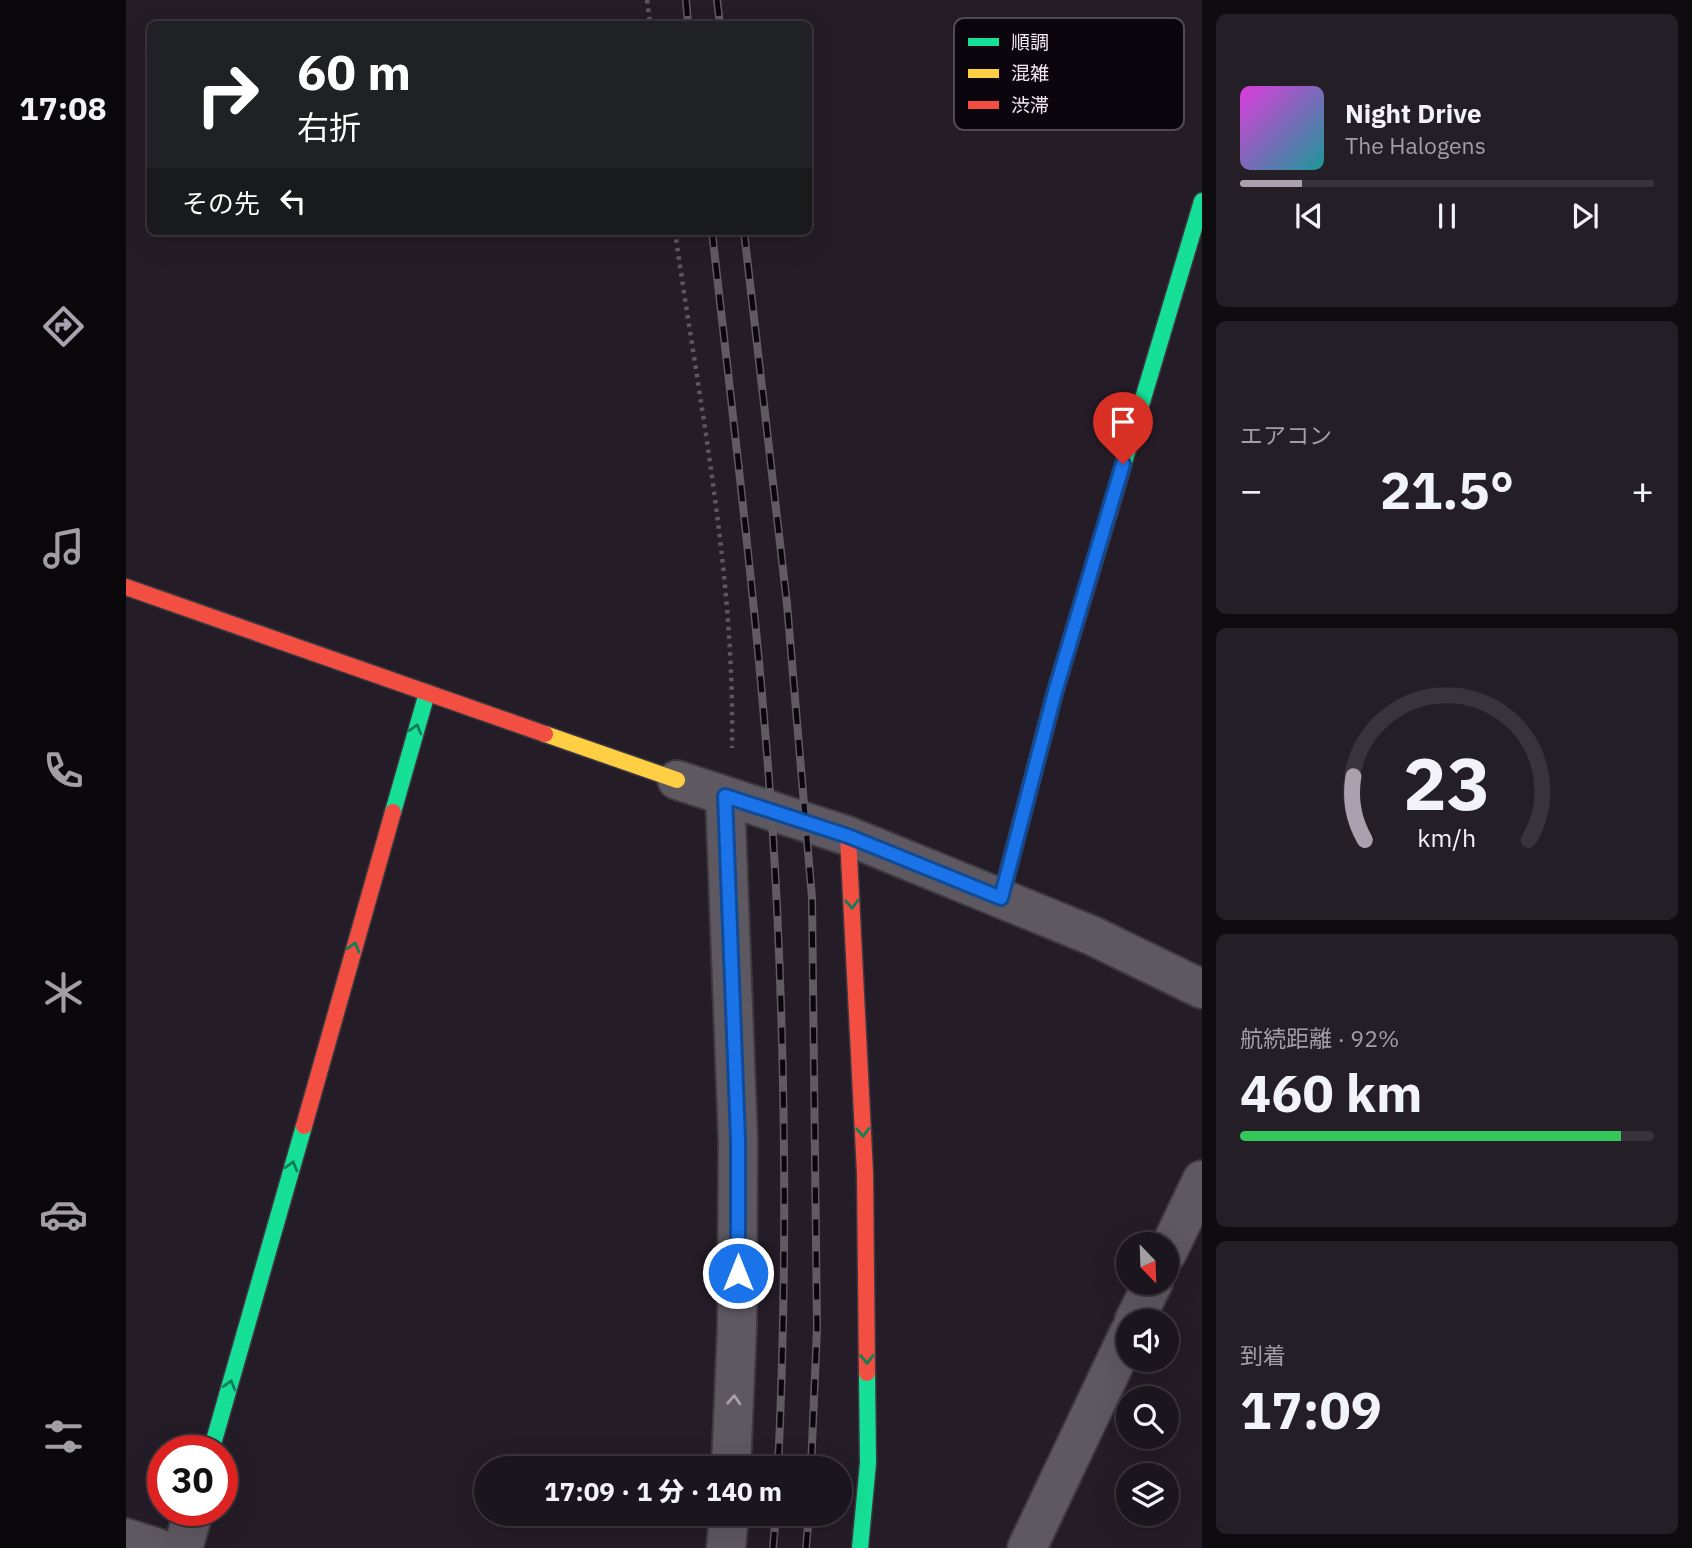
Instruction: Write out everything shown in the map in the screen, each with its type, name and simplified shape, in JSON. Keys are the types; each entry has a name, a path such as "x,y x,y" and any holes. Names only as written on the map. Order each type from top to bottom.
{"street":[{"path":"1001,898 1055,692 1199,226"},
{"path":"126,587 677,780 848,836 1093,936 1202,989"},
{"path":"216,1435 426,693"},
{"path":"728,797 738,1140 737,1326 732,1456"},
{"path":"848,836 865,1173 867,1463 860,1548"},
{"path":"1177,1232 1202,1180"},
{"path":"1027,1548 1116,1360"},
{"path":"726,1548 728,1526"},
{"path":"126,1538 187,1538"}],"path":[{"path":"647,0 650,21"},
{"path":"676,235 718,504 730,638 728,797"}],"railway":[{"path":"686,0 688,21"},
{"path":"717,0 720,21"},
{"path":"712,235 758,653 777,907 784,1188 778,1456"},
{"path":"744,235 787,604 812,898 817,1329 812,1456"},
{"path":"773,1548 775,1526"},
{"path":"806,1548 808,1526"}],"traffic: fast":[{"path":"1102,536 1202,201"},
{"path":"393,812 427,693"},
{"path":"216,1435 304,1126"},
{"path":"860,1548 868,1463 867,1373"}],"traffic: slow":[{"path":"1001,898 1055,692 1102,536"},
{"path":"545,734 677,780"}],"traffic: jam":[{"path":"126,587 545,734"},
{"path":"304,1126 393,812"},
{"path":"848,836 865,1173 867,1373"}],"route":[{"path":"738,1273 738,1140 725,796 848,836 1001,898 1055,692 1123,464"}]}
